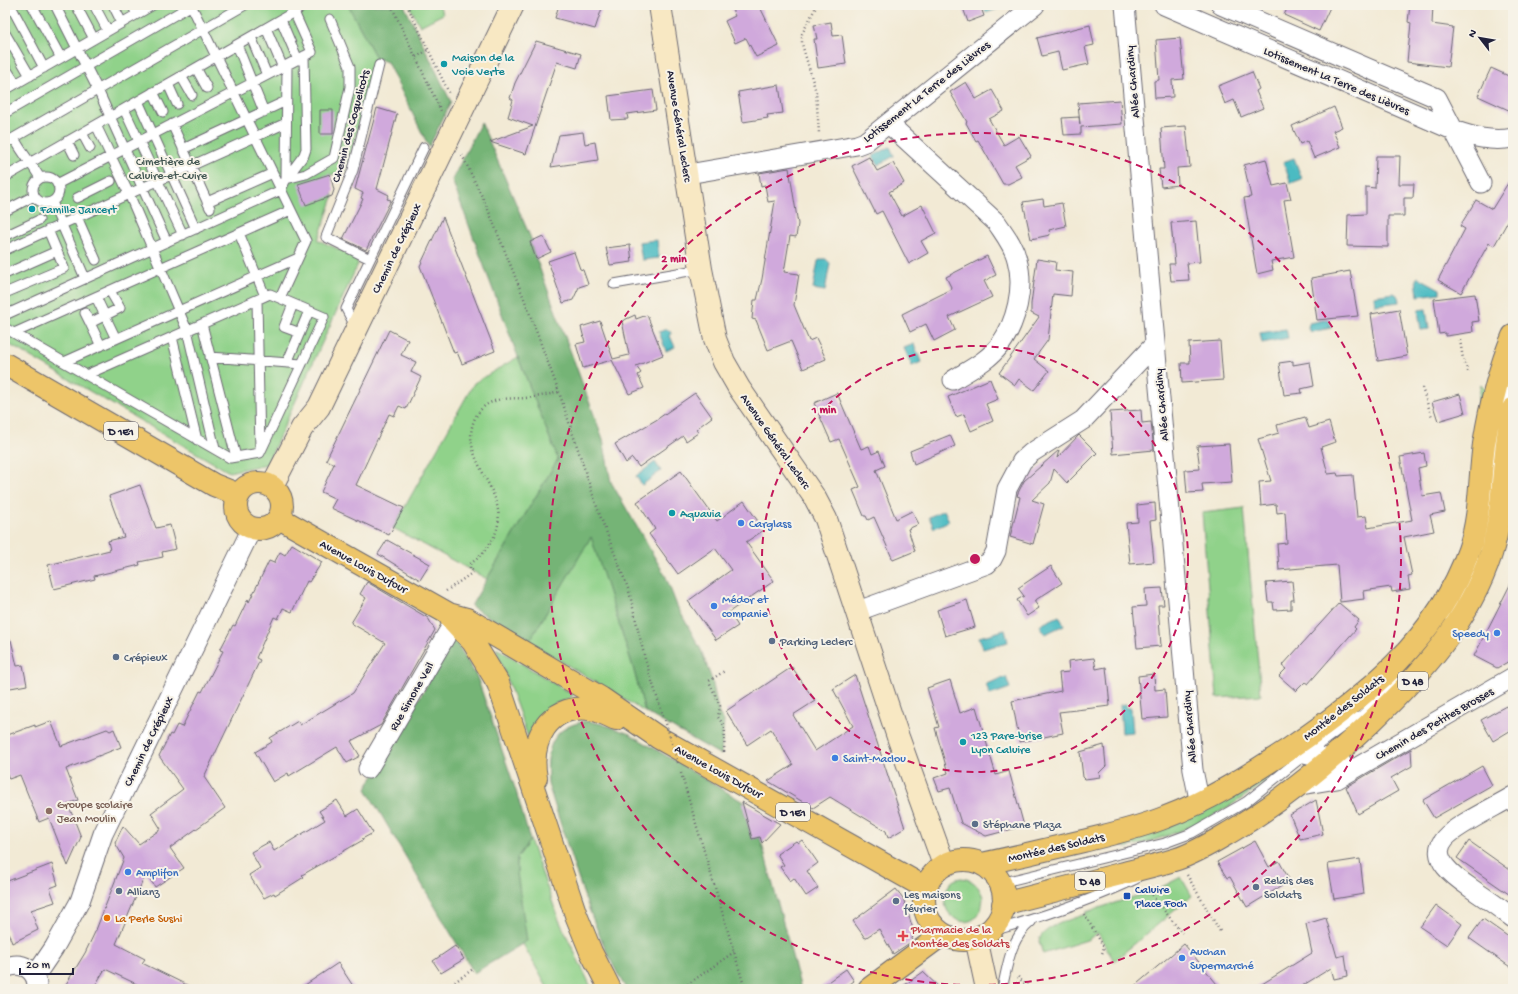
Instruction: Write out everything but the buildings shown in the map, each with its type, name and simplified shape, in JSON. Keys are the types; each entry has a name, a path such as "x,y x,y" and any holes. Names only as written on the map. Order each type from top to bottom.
{"main road":[{"name":"Chemin de Crépieux","path":"272,486 302,428 319,407 513,5"},
{"name":"Avenue Général Leclerc","path":"660,5 702,269 715,339 724,362 739,388 815,498 835,543 898,737 944,865"},
{"name":"Montée des Soldats","path":"1003,904 1177,859 1216,840 1253,819 1292,780 1310,754 1320,728 1377,682 1423,635 1439,611 1463,567 1470,548 1475,528 1484,443 1500,373 1513,336"},
{"name":"D 1E1","path":"5,364 214,485 238,495"},
{"name":"Montée des Soldats","path":"982,864 1134,828 1200,804 1226,790 1310,754 1417,676 1440,649 1470,601 1491,555 1501,508 1506,443 1513,409"},
{"path":"257,482 272,486 281,497 282,511 279,518 268,528 252,528 241,520 238,514 236,508 238,495 250,484 257,482"},
{"name":"Avenue Louis Dufour","path":"279,518 445,614"},
{"path":"445,614 473,642 498,683 533,791 544,818 576,915 591,952 610,989"},
{"name":"D 1E1","path":"445,614 467,619 601,698 662,729"},
{"path":"544,818 533,765 536,746 542,730 552,718 564,711 577,708 592,709 662,729"},
{"name":"Avenue Louis Dufour","path":"662,729 926,888"},
{"path":"956,860 969,860 982,864 992,872 1000,883 1003,893 1003,904 1000,916 994,925 980,935 964,939 954,938 943,934 933,925 926,914 924,901 926,888 930,878 944,865 956,860"},
{"path":"869,989 943,934"},
{"path":"980,935 987,989"}],"street":[{"name":"Lotissement La Terre des Lièvres","path":"688,174 865,142 1035,5"},
{"name":"Allée Chardiny","path":"1125,5 1193,770 1200,804"},
{"name":"Lotissement La Terre des Lièvres","path":"1164,5 1453,130 1476,138 1501,140 1513,138"},
{"path":"1221,5 1437,98 1481,183"},
{"path":"889,124 997,223 1010,242 1018,261 1018,302 1011,325 999,346 979,364 953,380"},
{"path":"858,612 988,564 996,551 1007,489 1022,461 1031,453 1083,420 1156,344"},
{"name":"Chemin de Crépieux","path":"36,982 80,901 103,834 252,528"},
{"name":"Rue Simone Veil","path":"368,770 445,614"},
{"name":"Chemin des Petites Brosses","path":"1355,768 1513,677"},
{"path":"1310,754 1355,768"},
{"path":"1292,780 1337,779 1355,768"},
{"path":"1513,796 1452,832 1440,845 1439,854 1442,862 1450,873 1513,918"},
{"path":"5,967 19,964 26,966 36,982"}],"lane":[{"path":"32,5 61,58"},
{"path":"55,5 98,90 167,242"},
{"path":"76,5 94,39"},
{"path":"94,5 108,31"},
{"path":"113,5 122,23"},
{"path":"132,5 137,14"},
{"path":"5,90 151,5"},
{"path":"5,113 192,5 306,241 280,298"},
{"path":"40,178 31,162 26,160 8,141 245,5"},
{"path":"5,177 305,5"},
{"path":"11,8 44,68"},
{"path":"58,184 312,52 294,12"},
{"path":"286,179 306,174 334,158 350,87 350,66 330,19"},
{"path":"5,315 281,190 286,179 304,155 306,149 301,58 281,20"},
{"path":"266,28 285,67 286,179"},
{"path":"5,33 30,76"},
{"path":"251,37 267,75"},
{"path":"237,45 264,112"},
{"name":"Chemin des Coquelicots","path":"370,259 326,237 353,170 379,65"},
{"path":"5,67 16,84"},
{"path":"196,68 207,88"},
{"path":"181,76 192,95"},
{"path":"168,84 176,104"},
{"path":"153,92 163,112"},
{"path":"138,101 154,133 196,229"},
{"path":"183,149 286,101"},
{"path":"124,109 183,235"},
{"path":"5,250 286,122"},
{"path":"172,124 208,205 273,173"},
{"path":"96,125 153,248 187,330 215,449"},
{"path":"82,133 90,148"},
{"path":"67,141 74,155"},
{"path":"356,330 346,309 424,147"},
{"path":"40,178 52,178 58,184 59,192 52,202"},
{"path":"40,178 33,188 34,196 40,202 52,202"},
{"path":"77,198 111,181"},
{"path":"95,189 103,206"},
{"path":"5,211 34,196"},
{"path":"52,202 85,278"},
{"path":"14,333 291,210"},
{"path":"77,217 96,260"},
{"path":"5,236 39,220"},
{"path":"5,293 64,268 48,230"},
{"path":"15,232 20,243"},
{"path":"239,233 257,277 261,298 258,361 260,453"},
{"path":"72,248 88,242"},
{"path":"5,274 57,251"},
{"path":"64,362 298,258"},
{"path":"614,284 702,269"},
{"path":"90,323 120,308 110,291"},
{"path":"86,375 270,294 324,317 260,453"},
{"path":"96,297 116,339"},
{"path":"293,304 284,327 300,333"},
{"path":"287,363 309,311"},
{"path":"85,313 101,346"},
{"path":"202,324 236,457"},
{"path":"5,328 230,458 260,453"},
{"path":"172,337 197,440"},
{"path":"210,357 302,364"},
{"path":"1443,625 1461,595 1480,552 1490,506 1495,443 1513,367"},
{"path":"980,935 1035,919 1118,888 1177,859 1270,798 1310,754 1373,704 1410,668"},
{"path":"1000,883 1165,843 1192,833 1246,802 1292,780 1310,754 1373,704"},
{"path":"1002,989 1013,944 1022,930 1035,919"}],"path":[{"path":"391,5 487,207 525,301 558,392 599,513 629,591 662,729 678,763 745,989"},
{"path":"407,5 450,95"},
{"path":"817,5 802,34 802,44 816,92 819,151"},
{"path":"416,57 428,50"},
{"path":"1460,340 1463,359 1469,374"},
{"path":"1422,388 1432,417"},
{"path":"445,614 439,595 474,571 470,569 470,564 479,558 492,541 499,520 498,504 477,461 473,446 471,433 477,414 482,408 492,402 502,399 538,397 558,392"},
{"path":"726,670 709,681 720,706 718,717 724,726 724,753 730,757"},
{"path":"1177,859 1221,933"},
{"path":"1167,915 1182,934"},
{"path":"1088,919 1104,947 1102,954"},
{"path":"681,989 734,952"},
{"path":"445,989 473,969"},
{"path":"1019,978 1030,989"}],"green space":[{"name":"Cimetière de Caluire-et-Cuire","path":"5,5 348,5 376,58 354,144 345,172 330,175 333,197 318,240 356,257 358,264 267,464 229,472 5,342"},
{"path":"348,5 404,5 451,102 429,147 387,62 376,58"},
{"path":"409,5 439,5 443,14 420,26"},
{"path":"481,122 532,241 530,242 603,439 611,482 666,577 677,606 701,650 712,680 719,714 724,721 721,755 645,712 633,667 591,537 529,642 471,606 558,459 452,180"},
{"path":"518,357 558,459 487,579 393,528 474,383"},
{"path":"1481,384 1486,389 1475,442 1477,406"},
{"path":"1244,508 1261,695 1217,698 1202,513"},
{"path":"591,536 633,667 645,712 529,642"},
{"path":"454,639 477,677 516,791 530,840 517,858 517,873 527,941 474,973 366,789"},
{"path":"496,649 573,695 568,699 551,706 543,713 528,737"},
{"path":"587,721 602,724 630,734 745,803 744,811 752,839 760,837 801,989 626,989 613,965 591,915 548,784 548,761 552,742 557,735 565,729 574,724"},
{"path":"1269,775 1270,779 1219,813 1166,836 1125,848 1123,841"},
{"path":"530,840 559,920 592,989 548,989 523,944 526,941 517,873 517,858"},
{"path":"1181,877 1192,896 1114,961 1098,933 1087,940 1043,954 1039,941 1041,936 1052,927 1086,914 1086,912 1156,890"},
{"path":"961,878 969,880 975,884 983,897 980,910 975,918 967,922 959,921 952,916 947,909 945,900 949,884 954,880"}],"water":[{"path":"984,5 1006,5 1006,6 986,13"},
{"path":"890,147 894,156 878,165 873,156"},
{"path":"1294,158 1302,179 1291,183 1283,162"},
{"path":"657,240 659,258 642,260 639,242"},
{"path":"826,259 830,263 825,291 813,289 818,261"},
{"path":"1418,277 1440,289 1440,293 1418,296 1416,279"},
{"path":"1394,293 1398,296 1399,302 1375,305 1374,296"},
{"path":"1426,309 1429,329 1421,330 1418,310"},
{"path":"1329,319 1331,328 1311,332 1308,328 1309,323"},
{"path":"667,329 672,333 670,336 675,347 666,351 659,332"},
{"path":"1286,329 1288,338 1262,343 1260,333"},
{"path":"914,344 921,362 912,366 904,348"},
{"path":"655,462 661,471 642,485 636,476"},
{"path":"944,510 949,521 934,528 929,517"},
{"path":"1059,616 1064,625 1045,634 1040,625"},
{"path":"1005,630 1008,642 983,649 979,637"},
{"path":"1006,677 1010,688 990,695 986,684"},
{"path":"1126,704 1126,708 1131,708 1133,732 1122,733 1120,705"}],"place":[{"name":"Maison de la Voie Verte","path":"444,64"},
{"name":"Famille Jancert","path":"32,209"},
{"name":"Aquavia","path":"672,513"},
{"name":"Carglass","path":"741,523"},
{"name":"Médor et companie","path":"714,606"},
{"name":"Speedy","path":"1497,633"},
{"name":"Parking Leclerc","path":"772,641"},
{"name":"Crépieux","path":"116,657"},
{"name":"123 Pare-brise Lyon Caluire","path":"963,742"},
{"name":"Saint-Maclou","path":"835,758"},
{"name":"Groupe scolaire Jean Moulin","path":"49,811"},
{"name":"Stéphane Plaza","path":"975,824"},
{"name":"Amplifon","path":"128,872"},
{"name":"Relais des Soldats","path":"1256,887"},
{"name":"Allianz","path":"119,891"},
{"name":"Caluire Place Foch","path":"1127,896"},
{"name":"Les maisons février","path":"896,901"},
{"name":"La Perle Sushi","path":"107,918"},
{"name":"Pharmacie de la Montée des Soldats","path":"903,936"},
{"name":"Auchan Supermarché","path":"1182,958"}]}
